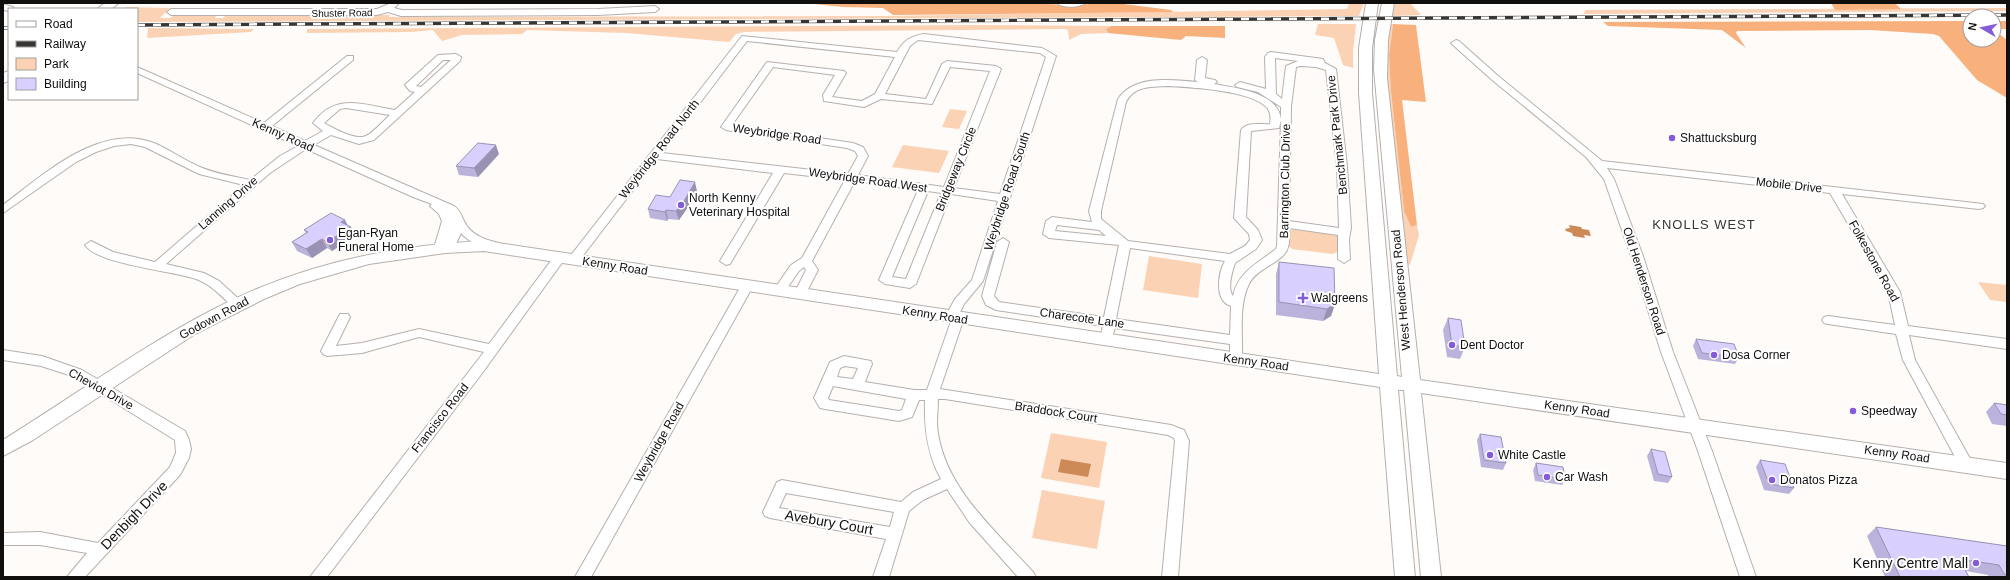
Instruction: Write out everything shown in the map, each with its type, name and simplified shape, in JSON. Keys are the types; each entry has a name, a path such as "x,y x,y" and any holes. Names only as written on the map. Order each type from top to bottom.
{"main road":[{"path":"116,8 126,3"},
{"name":"West Henderson Road","path":"1372,3 1368,22 1364,58 1367,123 1405,577"},
{"name":"West Henderson Road","path":"1388,3 1380,59 1410,385 1431,577"},
{"name":"Kenny Road","path":"445,247 484,246 506,249 955,318 2007,471"},
{"name":"Godown Road","path":"3,449 190,329 237,304 294,280 328,269 386,255 445,247"}],"street":[{"path":"389,9 396,3"},
{"path":"1061,3 1081,3"},
{"name":"Shuster Road","path":"171,12 377,12 389,9 401,13 598,12 655,9"},
{"name":"Weybridge Road North","path":"567,258 654,155 745,38 901,55"},
{"name":"Weybridge Road South","path":"901,55 910,41 924,38 1042,51 1051,56 977,281 959,302 932,395 930,425 936,451 948,482 966,508 1028,577"},
{"name":"Old Henderson Road","path":"1456,43 1599,164 1612,186 1637,256 1667,352 1705,451 1748,577"},
{"path":"879,96 901,55"},
{"path":"1271,95 1271,55 1320,61 1320,66"},
{"path":"265,127 350,58"},
{"name":"Barrington Club Drive","path":"1202,60 1200,80 1247,86 1271,95 1286,106 1283,246 1281,251 1245,279 1238,304 1236,359"},
{"name":"Weybridge Road","path":"779,291 795,268 806,261 863,156 859,149 834,142 726,127 770,64 841,73 828,95 827,99 830,100 864,104 879,96"},
{"name":"Bridgeway Circle","path":"879,96 929,102 947,64 996,69 910,284 885,280 924,188"},
{"name":"Benchmark Park Drive","path":"1286,106 1291,66 1299,64 1327,66 1332,71 1342,166 1344,258"},
{"name":"Kenny Road","path":"138,70 455,212 463,231 469,237 506,249"},
{"path":"1102,227 1052,221 1049,234 1232,258 1252,247 1256,240 1254,233 1240,218 1246,130 1250,127 1270,128 1275,126 1277,120 1274,111 1267,103 1248,94 1170,82 1139,86 1127,94 1121,102 1094,211 1096,220 1102,227 1123,243"},
{"path":"398,113 346,105 340,106 318,123 330,131 363,141 370,138 398,113 423,90"},
{"name":"Lanning Drive","path":"156,266 251,183 284,158 330,131"},
{"path":"3,210 74,159 92,149 113,142 134,141 149,144 203,172 221,178 251,183"},
{"name":"Weybridge Road West","path":"654,155 780,171 785,169 1004,198"},
{"name":"Mobile Drive","path":"1599,164 1979,206"},
{"path":"726,261 780,171"},
{"name":"Folkestone Road","path":"1834,190 1894,292 1900,307 1909,360 1966,464"},
{"name":"Kenny Road","path":"429,200 444,212 448,221 445,247"},
{"path":"445,247 459,222"},
{"path":"1283,224 1344,232"},
{"name":"Charecote Lane","path":"1003,242 988,296 990,302 996,306 1237,341"},
{"path":"1106,340 1123,243"},
{"path":"91,246 108,255 200,276 215,284 237,304"},
{"name":"Francisco Road","path":"318,577 492,349 567,258"},
{"path":"1232,258 1229,265 1225,294 1231,302 1238,304"},
{"path":"800,294 812,270 806,261"},
{"name":"Weybridge Road","path":"583,577 747,286"},
{"path":"344,317 327,351 362,348 419,333 492,349"},
{"path":"1828,320 2007,344"},
{"name":"Cheviot Drive","path":"3,355 42,362 77,373 180,435 185,448"},
{"path":"857,386 866,364 844,361 835,365 821,398 825,404 899,416 907,413 914,395"},
{"name":"Braddock Court","path":"828,380 914,395 944,394 1171,430 1179,434 1182,440 1170,577"},
{"name":"Denbigh Drive","path":"75,577 175,471 182,460 185,448"},
{"path":"881,577 902,508 918,496 948,482"},
{"name":"Avebury Court","path":"894,534 770,512 782,486 902,508"},
{"path":"3,539 20,537 41,538 100,550"}],"green space":[{"path":"1349,3 1364,3 1359,16 138,22 138,8 125,8 126,7 170,8 160,18 170,18 175,15 217,15 215,18 223,18 226,15 390,15 389,17 884,16 1347,9"},
{"path":"1395,3 1410,3 1421,15 1391,16"},
{"path":"1962,8 1962,11 1583,14 1586,10"},
{"path":"2002,8 2007,8 2007,11 2002,11"},
{"path":"1318,24 1356,24 1353,68 1343,65 1334,38 1315,35"},
{"path":"1388,24 1393,24 1389,55 1391,92 1404,211 1411,227 1417,225 1419,235 1410,265 1406,264 1386,84"},
{"path":"985,25 1111,26 1106,29 1108,33 1081,34 1069,40 1068,30 1064,29 744,32 736,34 729,42 627,33 527,30 522,34 462,35 442,41 433,30 411,32 307,33 307,29"},
{"path":"148,28 254,29 251,32 147,38"},
{"path":"950,109 967,111 959,129 942,127"},
{"path":"903,145 949,151 939,173 892,167"},
{"path":"1288,229 1337,235 1338,252 1332,254 1292,249 1288,245"},
{"path":"1149,256 1202,264 1198,298 1143,290"},
{"path":"1978,282 2007,285 2007,302 1990,300"},
{"path":"1051,433 1107,442 1099,488 1041,478"},
{"path":"1042,490 1105,501 1097,549 1032,538"}],"shaded area":[{"path":"805,3 1030,3 1067,5 1116,3 1171,10 1173,12 893,15 883,8 843,7"},
{"path":"1831,3 1895,3 1901,9 1835,10"},
{"path":"1962,21 1962,48 2002,48 2002,36 2007,40 2007,98 1977,80 1939,36 1933,34 1870,30 1737,31 1736,33 1746,48 1722,30 1608,26 1603,22"},
{"path":"2002,21 2007,21 2007,29 2002,29"},
{"path":"1393,24 1416,25 1426,102 1402,100 1417,225 1411,227 1404,211 1391,92 1389,55"},
{"path":"1111,26 1225,26 1225,38 1186,36 1181,40 1108,33 1106,29"},
{"path":"1569,225 1589,230 1591,236 1584,235 1585,238 1573,236 1572,233 1566,231 1565,229 1570,228"},
{"path":"1061,459 1091,464 1088,477 1058,472"}],"building":[{"path":"478,143 496,145 474,168 456,166"},
{"path":"680,180 695,182 684,201 676,211 666,210 665,212 648,209 656,195 670,197"},
{"path":"331,213 345,220 341,222 351,227 327,242 322,239 306,249 292,242 308,232 304,230"},
{"name":"Walgreens","path":"1279,262 1334,268 1335,304 1327,309 1279,302"},
{"path":"1448,318 1461,320 1465,347 1452,345"},
{"path":"1696,339 1734,344 1739,357 1702,353"},
{"path":"1994,403 2007,405 2007,415 2001,414"},
{"path":"1480,434 1501,437 1506,463 1484,460"},
{"path":"1651,449 1665,452 1672,477 1658,474"},
{"path":"1760,460 1785,464 1794,488 1769,484"},
{"path":"1536,463 1563,467 1565,479 1538,475"},
{"path":"1876,527 2007,546 2007,575 2004,574 1999,565 1959,559 1969,577 1900,577"}],"railway":[{"path":"138,25 2007,15"},
{"path":"3,28 8,28"}],"place":[{"name":"Shattucksburg","path":"1672,138"},
{"name":"North Kenny Veterinary Hospital","path":"681,205"},
{"name":"Egan-Ryan Funeral Home","path":"330,240"},
{"name":"Walgreens","path":"1303,298"},
{"name":"Dent Doctor","path":"1452,345"},
{"name":"Dosa Corner","path":"1714,355"},
{"name":"Speedway","path":"1853,411"},
{"name":"White Castle","path":"1490,455"},
{"name":"Car Wash","path":"1547,477"},
{"name":"Donatos Pizza","path":"1772,480"},
{"name":"Kenny Centre Mall","path":"1976,563"}],"district":[{"name":"KNOLLS WEST","path":"1704,224"}]}
